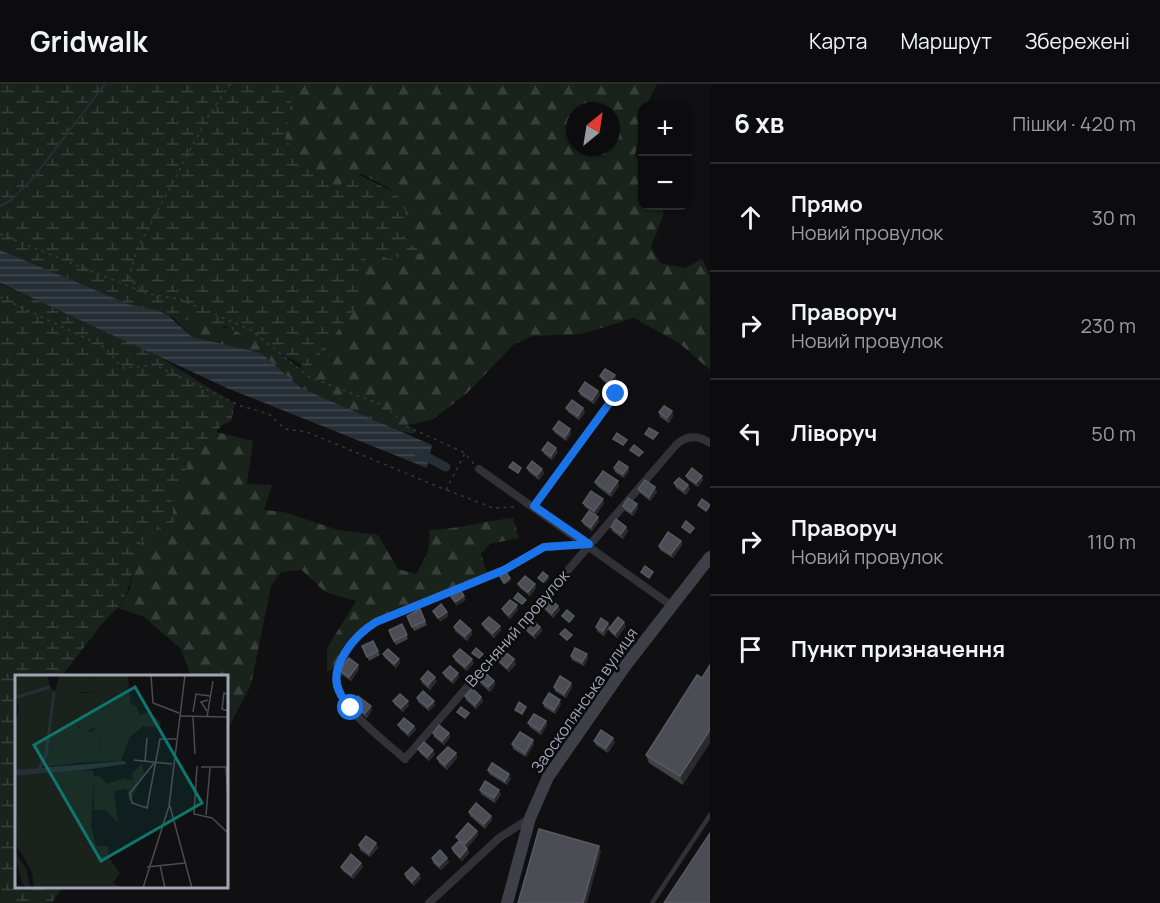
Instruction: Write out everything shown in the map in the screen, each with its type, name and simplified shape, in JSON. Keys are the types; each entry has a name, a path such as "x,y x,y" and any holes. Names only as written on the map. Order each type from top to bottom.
{"street":[{"path":"534,506 616,394"},
{"name":"Весняний провулок","path":"589,544 544,547 504,570 376,622 362,631 349,646 336,680 339,693 351,708 405,759 683,438 693,437 710,443"},
{"path":"479,469 589,544 672,606"},
{"name":"Заосколянська вулиця","path":"507,903 530,818 548,777 626,665 710,557"},
{"path":"429,903 499,838 530,818"}],"lane":[{"path":"652,903 710,815"}],"path":[{"path":"144,293 129,277 138,249 208,117 230,84"},
{"path":"0,234 144,293 179,299 251,330 309,376 385,406 406,426 465,453 479,469"},
{"path":"0,297 104,347 123,368 155,365 241,406 269,414 285,429 307,432 493,508 534,506"},
{"path":"446,490 465,453"}],"green space":[{"path":"0,84 294,84 285,140 333,189 357,174 396,193 406,212 398,234 422,253 388,259 367,249 357,306 309,368 227,327 169,316 131,305 0,250"},
{"path":"288,84 657,84 648,102 638,102 638,141 635,155 638,160 638,210 663,210 663,216 651,247 660,263 685,268 702,259 710,276 710,370 679,343 634,318 582,334 532,336 513,345 467,393 432,420 407,425 417,431 413,434 400,431 301,388 261,353 192,337 164,308 226,319 223,328 251,330 300,369 305,351 346,270 401,211 389,188 362,174 336,191 300,175 284,140"},
{"path":"0,284 147,349 235,404 231,421 222,425 205,445 188,454 187,469 171,495 174,522 144,539 138,548 127,590 118,607 101,625 63,675 15,675 15,888 62,888 52,903 0,903"},
{"path":"216,432 253,441 247,484 272,485 264,510 284,512 338,530 378,535 398,569 416,574 428,552 430,530 513,518 519,538 490,544 481,554 488,576 376,622 354,640 340,665 327,672 327,648 356,601 325,592 302,570 281,572 271,586 251,685 228,728 228,675 191,675 181,649 144,617 118,608 130,589 135,551 150,532 174,522 171,494 187,469 188,454 205,445"}],"shaded area":[{"path":"0,250 131,305 159,311 169,316 192,337 261,353 301,388 432,445 427,468 227,388 0,283"}],"building":[{"path":"605,369 615,375 609,382 600,376"},
{"path":"585,382 598,391 592,400 579,391"},
{"path":"572,400 583,408 578,416 566,408"},
{"path":"664,406 672,411 667,418 659,412"},
{"path":"559,421 570,429 565,437 553,429"},
{"path":"649,428 658,433 653,439 645,434"},
{"path":"617,433 627,440 623,445 613,439"},
{"path":"548,442 556,448 551,456 542,450"},
{"path":"634,445 643,452 639,456 630,450"},
{"path":"532,461 542,469 537,475 527,468"},
{"path":"619,461 628,467 623,474 614,468"},
{"path":"513,462 521,468 518,473 509,467"},
{"path":"692,468 702,476 696,483 686,476"},
{"path":"603,471 618,481 610,492 595,482"},
{"path":"679,478 688,485 684,490 674,483"},
{"path":"645,480 655,487 649,497 638,489"},
{"path":"591,491 603,499 594,511 583,503"},
{"path":"628,498 637,504 631,512 623,506"},
{"path":"702,499 710,505 706,511 698,505"},
{"path":"589,511 598,517 591,527 582,521"},
{"path":"616,519 626,527 621,534 611,527"},
{"path":"686,521 694,528 690,533 682,527"},
{"path":"668,532 681,541 671,554 659,546"},
{"path":"645,566 653,572 649,578 641,572"},
{"path":"505,571 510,578 504,583 499,575"},
{"path":"543,572 548,576 543,582 538,578"},
{"path":"525,576 535,584 528,592 518,584"},
{"path":"460,589 464,596 455,602 450,595"},
{"path":"518,593 526,600 522,604 514,598"},
{"path":"550,598 558,606 552,613 543,606"},
{"path":"510,600 517,605 509,615 502,609"},
{"path":"441,604 447,612 438,618 433,611"},
{"path":"420,609 425,621 412,627 407,616"},
{"path":"567,610 574,616 569,622 562,616"},
{"path":"489,617 500,626 493,633 482,624"},
{"path":"618,617 624,622 615,634 609,629"},
{"path":"601,618 608,623 603,631 596,627"},
{"path":"531,619 540,627 533,635 524,627"},
{"path":"460,620 471,630 465,636 454,627"},
{"path":"402,624 407,635 394,641 389,630"},
{"path":"565,629 572,635 567,640 560,634"},
{"path":"373,641 378,651 367,657 362,646"},
{"path":"476,648 483,654 479,658 472,653"},
{"path":"575,648 587,654 582,662 571,656"},
{"path":"388,649 399,659 394,664 383,654"},
{"path":"460,649 472,659 465,667 453,656"},
{"path":"503,650 514,659 507,668 496,658"},
{"path":"349,658 358,665 349,677 340,670"},
{"path":"710,665 710,730 680,776 646,755 697,675 702,678"},
{"path":"450,666 458,673 452,680 443,673"},
{"path":"428,671 435,677 428,685 421,679"},
{"path":"484,672 494,681 488,687 479,679"},
{"path":"560,676 571,683 564,694 554,687"},
{"path":"472,688 481,697 475,705 465,696"},
{"path":"423,691 434,701 428,707 417,698"},
{"path":"549,693 560,700 554,710 543,703"},
{"path":"400,694 408,701 401,708 393,701"},
{"path":"358,696 371,706 365,713 352,704"},
{"path":"519,702 526,707 522,714 515,710"},
{"path":"461,707 469,713 465,718 457,712"},
{"path":"534,714 546,721 540,730 528,723"},
{"path":"404,718 414,726 408,733 398,725"},
{"path":"439,725 449,733 442,741 433,733"},
{"path":"601,730 613,738 606,748 594,741"},
{"path":"520,732 533,740 525,753 512,744"},
{"path":"424,742 433,750 427,757 418,749"},
{"path":"448,747 456,753 445,765 437,758"},
{"path":"492,763 509,774 505,781 488,770"},
{"path":"485,781 499,790 494,798 480,790"},
{"path":"476,803 491,816 484,824 469,812"},
{"path":"468,823 477,831 465,844 456,837"},
{"path":"539,829 599,846 583,903 518,903"},
{"path":"710,833 710,903 664,903"},
{"path":"366,836 376,843 369,853 359,845"},
{"path":"459,841 467,849 460,857 452,848"},
{"path":"440,850 447,858 439,866 432,858"},
{"path":"351,854 361,863 351,875 341,867"},
{"path":"412,867 419,874 412,882 405,874"}],"waterway":[{"path":"0,206 10,201 34,177 105,84"},
{"path":"419,453 446,467"}],"route":[{"path":"351,708 339,693 336,680 349,646 362,631 376,622 504,570 544,547 589,544 534,506 616,394"}]}
